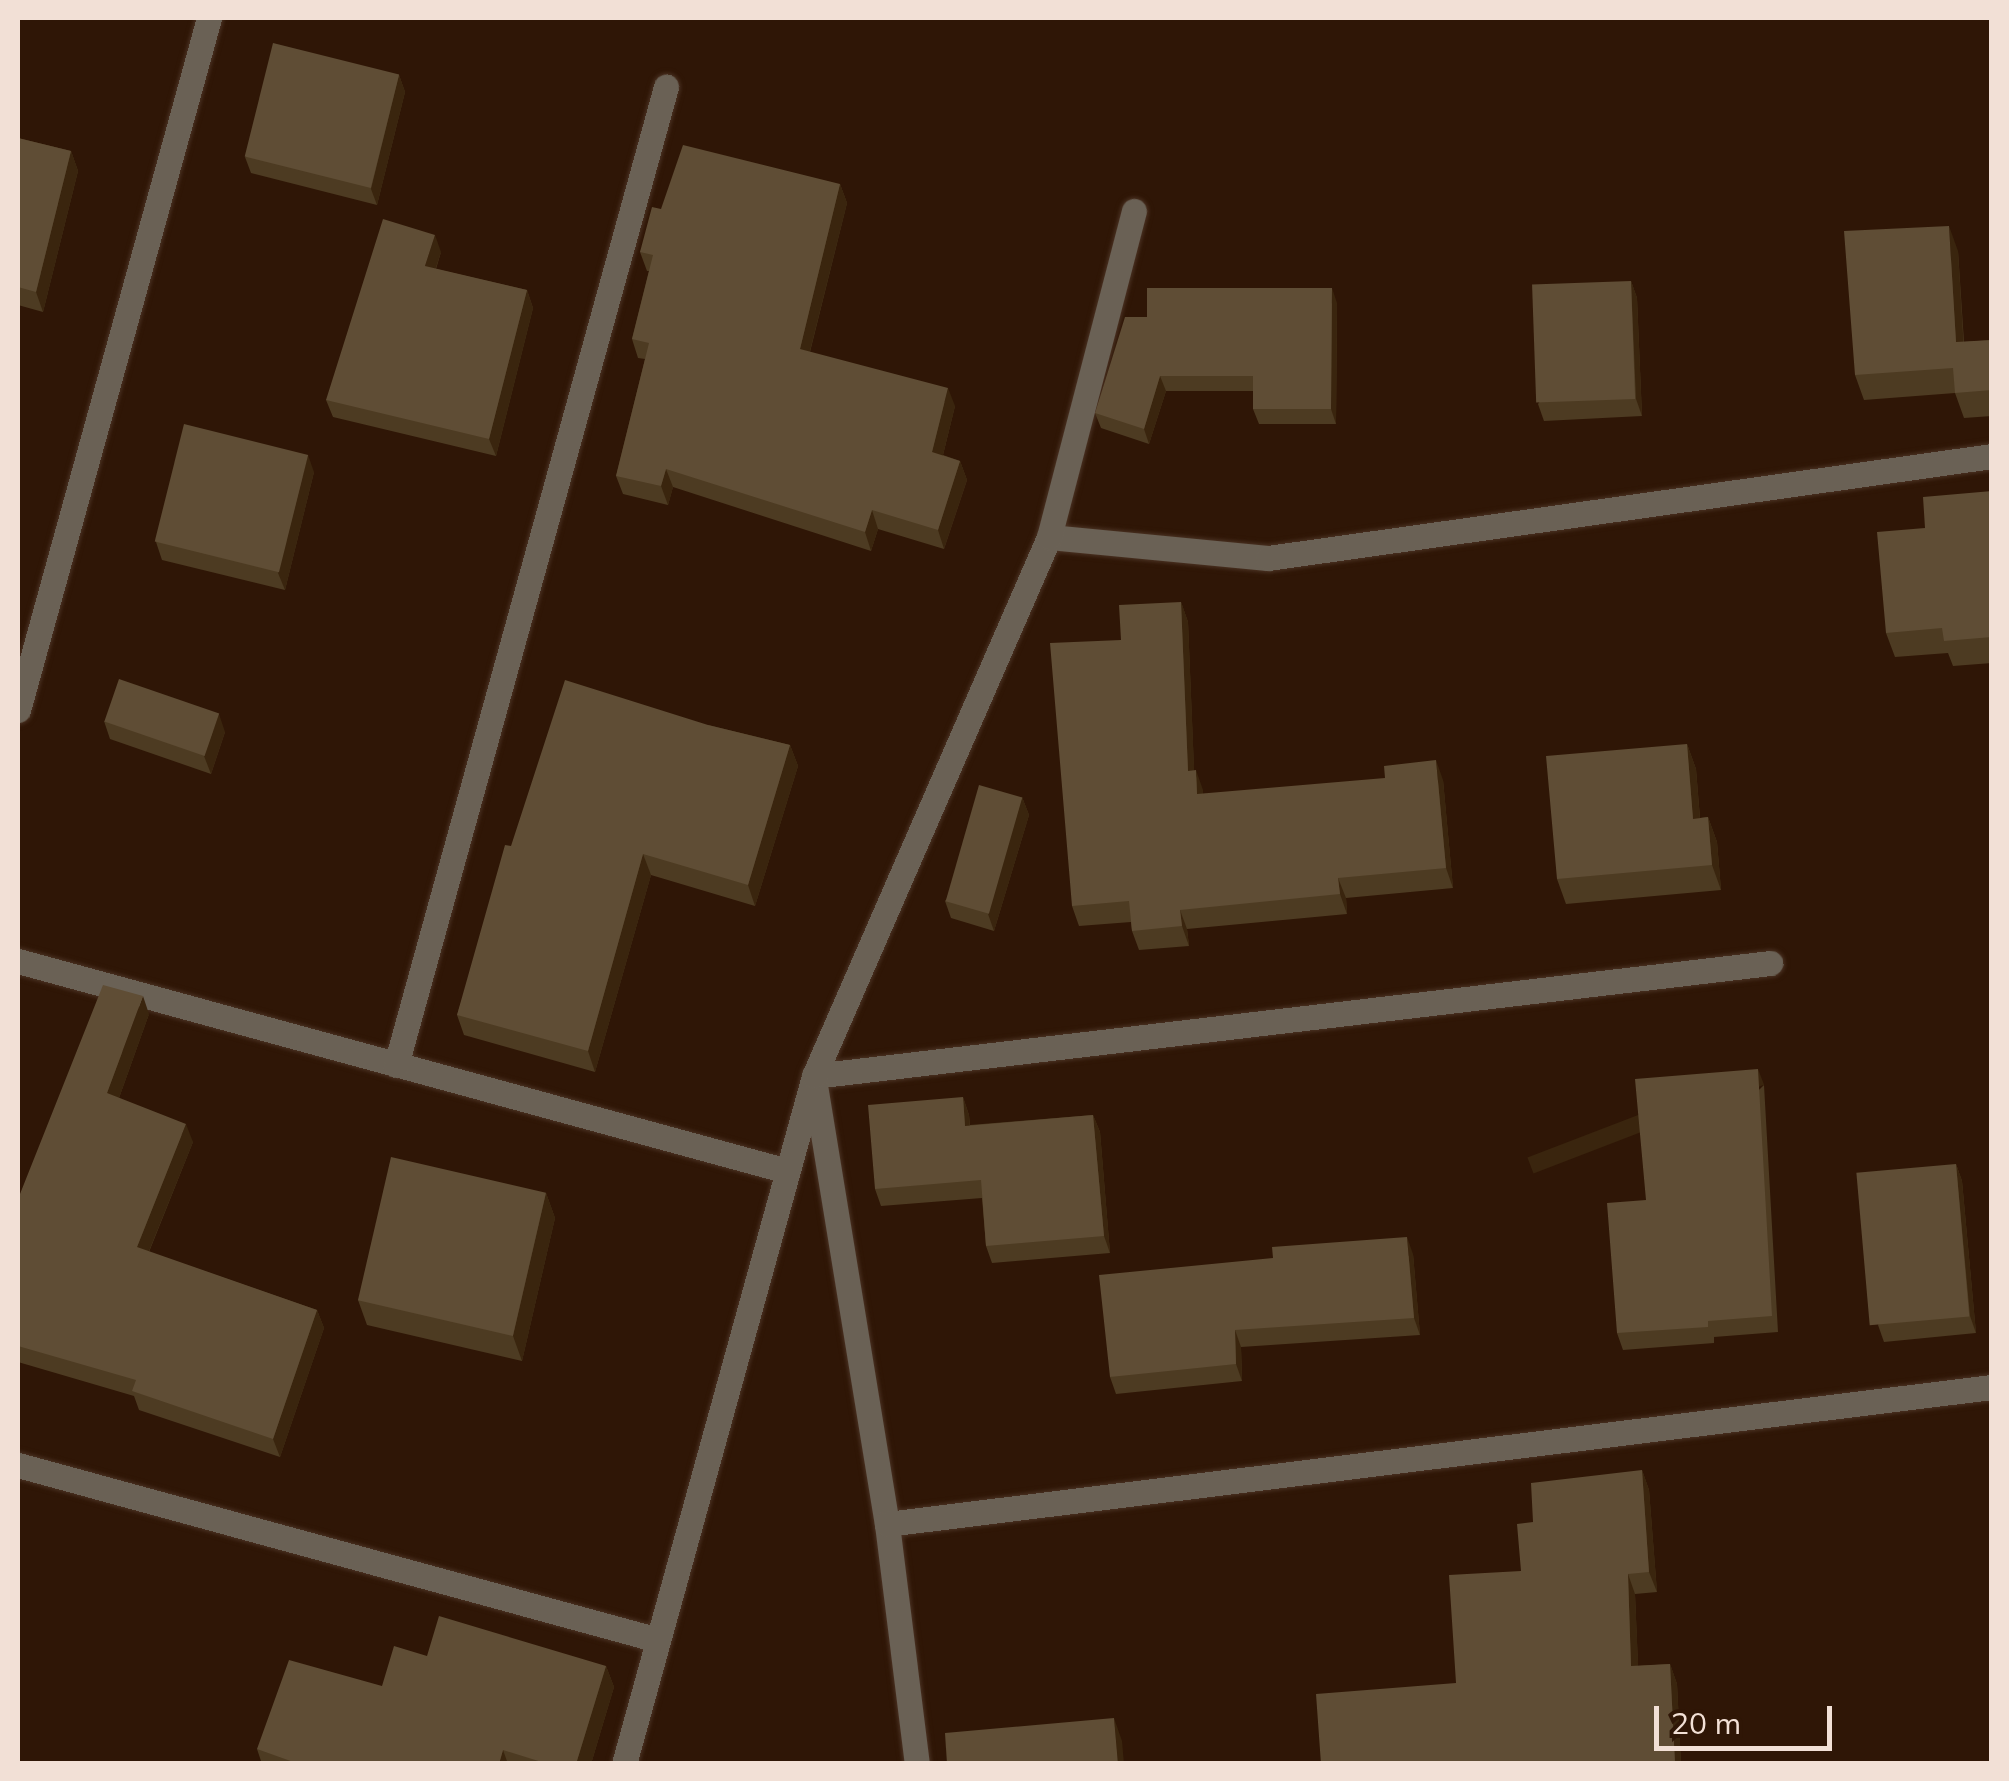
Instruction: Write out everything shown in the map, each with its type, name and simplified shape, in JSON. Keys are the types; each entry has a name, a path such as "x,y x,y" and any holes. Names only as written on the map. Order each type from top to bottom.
{"street":[{"path":"18,710 209,18"},
{"path":"396,1065 666,87"},
{"path":"624,1764 814,1076 1049,537 1134,211"},
{"path":"1049,537 1268,558 1992,456"},
{"path":"18,961 787,1171"},
{"path":"814,1076 1770,963"},
{"path":"814,1076 887,1524 917,1764"},
{"path":"887,1524 1992,1387"},
{"path":"18,1466 658,1640"}],"building":[{"path":"273,43 399,74 371,188 245,157"},
{"path":"18,138 71,151 36,292 18,287"},
{"path":"683,145 840,184 800,349 948,388 932,452 960,461 938,530 872,510 865,532 666,469 661,486 616,476 649,343 632,339 653,255 640,252 652,207 661,209"},
{"path":"383,219 435,235 425,266 527,290 489,439 326,400"},
{"path":"1949,226 1956,342 1992,340 1992,390 1955,393 1953,368 1855,375 1844,231"},
{"path":"1631,281 1635,399 1536,402 1532,284"},
{"path":"1147,288 1332,288 1331,409 1253,409 1253,376 1160,376 1144,429 1095,413 1125,317 1147,317"},
{"path":"184,424 308,455 279,572 155,541"},
{"path":"1992,491 1992,637 1944,641 1942,628 1886,633 1877,532 1925,528 1923,497"},
{"path":"1181,602 1188,771 1196,770 1197,794 1385,778 1384,766 1436,760 1446,868 1338,878 1340,894 1180,910 1182,926 1132,931 1129,901 1072,906 1050,643 1121,640 1119,605"},
{"path":"119,679 219,714 205,756 104,722"},
{"path":"565,680 708,725 790,745 748,885 643,854 588,1051 457,1015 505,845 511,846"},
{"path":"1687,744 1693,819 1708,817 1712,865 1557,879 1546,756"},
{"path":"979,785 1022,797 989,914 946,901"},
{"path":"103,985 143,996 107,1093 186,1124 137,1247 317,1310 273,1439 132,1391 136,1380 18,1346 18,1199"},
{"path":"1758,1069 1772,1316 1708,1321 1708,1327 1617,1333 1607,1203 1646,1200 1635,1079"},
{"path":"963,1097 965,1126 1093,1115 1104,1236 986,1246 981,1180 875,1189 868,1105"},
{"path":"391,1157 546,1193 513,1336 358,1300"},
{"path":"1956,1164 1969,1316 1870,1325 1856,1173"},
{"path":"1407,1237 1414,1318 1235,1330 1236,1364 1110,1377 1099,1275 1273,1258 1272,1247"},
{"path":"1642,1470 1649,1572 1628,1574 1631,1666 1670,1664 1675,1763 1321,1764 1316,1694 1456,1683 1449,1575 1521,1571 1517,1524 1533,1522 1531,1483"},
{"path":"439,1616 606,1666 576,1764 548,1764 503,1750 499,1764 299,1764 257,1749 289,1660 382,1686 394,1646 427,1656"},
{"path":"1114,1718 1118,1764 947,1764 945,1733"}]}
